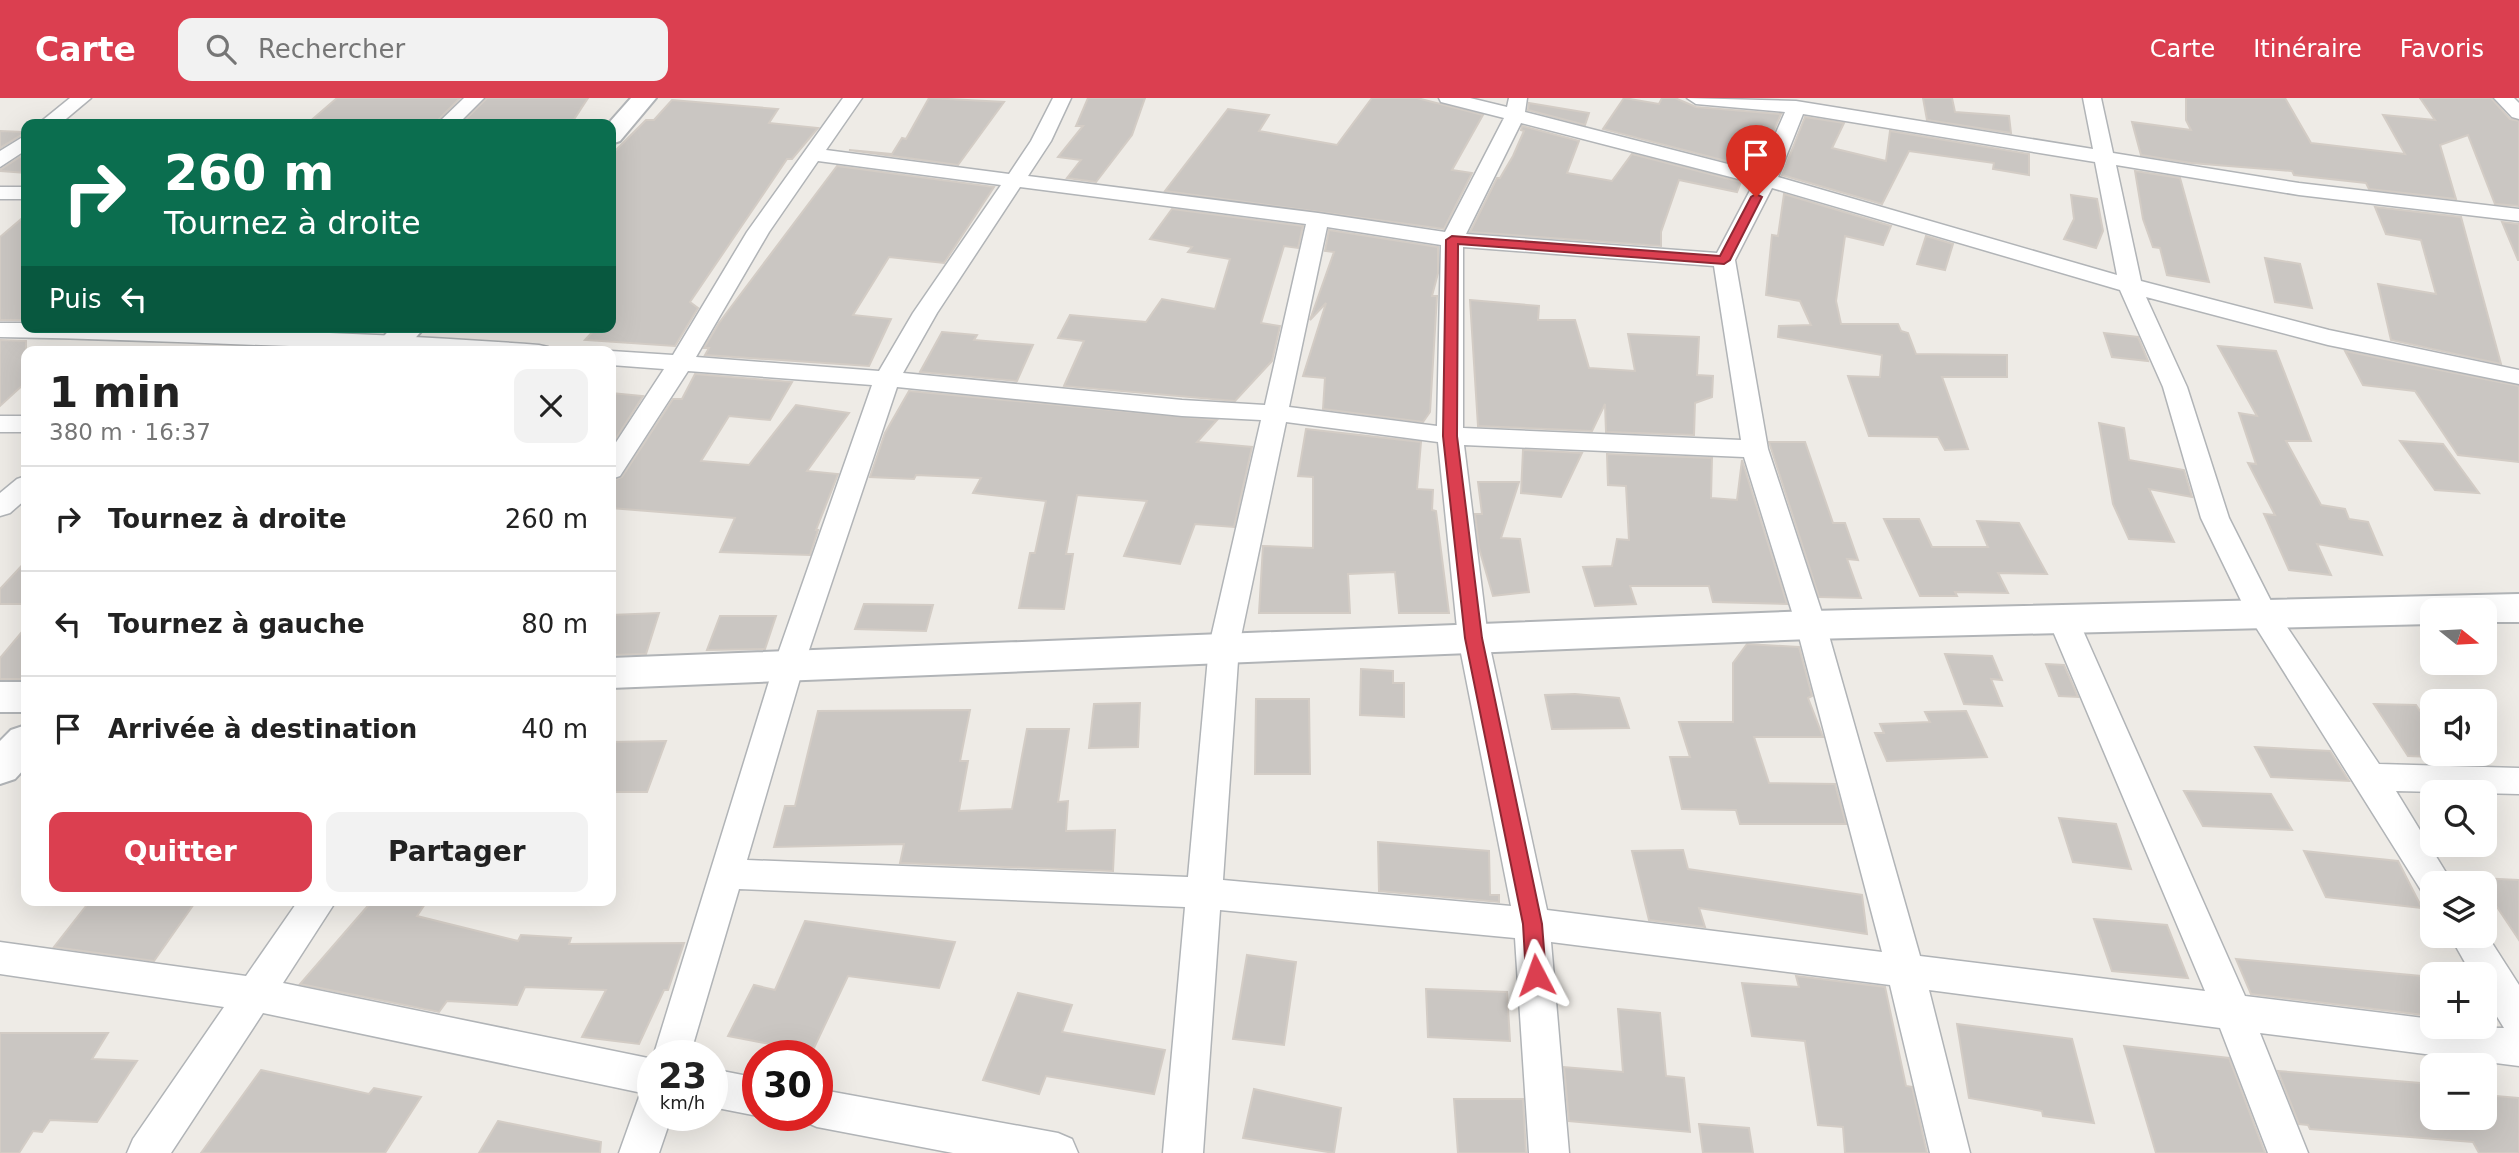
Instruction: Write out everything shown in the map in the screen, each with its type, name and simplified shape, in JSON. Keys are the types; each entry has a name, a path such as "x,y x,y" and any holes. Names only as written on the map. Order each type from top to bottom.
{"street":[{"path":"55,119 82,98"},
{"path":"452,119 475,98"},
{"path":"616,130 644,98"},
{"path":"616,462 680,364 758,232 853,98"},
{"path":"676,1040 789,666 887,379 925,313 1041,141 1062,98"},
{"path":"1448,98 1517,107 2131,288 2446,365 2519,377"},
{"path":"1696,98 1796,107 2299,189 2519,215"},
{"path":"2092,98 2131,288 2175,387 2215,518 2262,613 2428,871"},
{"path":"2503,98 2519,113"},
{"path":"1517,107 1452,240 1450,436 1474,638 1532,924 1549,1153"},
{"path":"1796,107 1766,180 1724,260 1755,449 1811,625 1906,973 1950,1153"},
{"path":"0,161 21,145"},
{"path":"815,155 1318,219 1452,240 1724,260"},
{"path":"0,193 21,193"},
{"path":"1183,1153 1224,646 1318,219"},
{"path":"0,330 21,330"},
{"path":"190,346 205,333"},
{"path":"265,333 468,346"},
{"path":"616,358 887,379 1182,408 1277,413 1450,436 1755,449"},
{"path":"0,424 21,424"},
{"path":"0,507 21,489"},
{"path":"616,673 1224,646 1811,625 2519,608"},
{"path":"2062,617 2233,1012 2288,1153"},
{"path":"0,697 21,697"},
{"path":"0,767 21,746"},
{"path":"2370,777 2519,781"},
{"path":"726,874 1204,893 1532,924 2519,1048"},
{"path":"147,1153 314,906"},
{"path":"2475,948 2519,1019"},
{"path":"0,958 252,994 637,1074"},
{"path":"833,1111 1058,1153"},
{"path":"639,1153 646,1131"}],"building":[{"path":"337,98 460,98 439,119 313,119"},
{"path":"487,98 588,98 574,119 466,119"},
{"path":"929,98 1004,102 958,165 849,150 892,154 902,138 906,139"},
{"path":"1088,98 1145,98 1132,135 1096,182 1067,178 1081,160 1058,157 1083,126 1076,126"},
{"path":"1372,98 1417,98 1483,115 1452,170 1472,173 1444,229 1165,191 1228,109 1269,115 1259,131 1337,145"},
{"path":"1624,98 1659,104 1662,98 1675,98 1696,107 1781,114 1757,169 1603,129"},
{"path":"1923,98 1952,98 1955,112 2009,116 2011,133 1927,120"},
{"path":"2186,98 2285,98 2311,143 2405,154 2383,115 2435,120 2420,98 2491,98 2510,119 2519,121 2519,206 2495,204 2468,135 2440,145 2456,199 2369,189 2366,183 2294,175 2292,171 2191,163 2141,155 2132,122 2191,130 2186,120"},
{"path":"672,100 778,109 769,123 818,128 792,159 787,159 690,302 698,308 675,346 585,340 591,333 616,333 616,150 646,120 654,120"},
{"path":"1529,103 1589,113 1585,125 1528,110"},
{"path":"1805,117 1844,123 1832,148 1886,161 1890,131 2029,154 2029,175 1993,169 1994,163 1909,151 1882,204 1782,175"},
{"path":"1522,126 1579,141 1567,173 1612,181 1632,154 1741,182 1737,192 1679,180 1661,232 1661,246 1470,232 1497,178 1500,178 1513,156 1524,131 1521,130"},
{"path":"0,131 21,132 21,135 0,148"},
{"path":"21,156 21,173 0,170"},
{"path":"837,166 994,187 944,263 889,257 853,315 891,319 869,366 705,355 709,348 704,348 719,323"},
{"path":"2135,171 2180,178 2209,282 2167,275 2160,248 2153,247 2143,219"},
{"path":"1784,194 1891,226 1883,245 1845,236 1836,301 1841,324 1898,324 1901,331 1908,333 1916,354 2007,355 2007,377 1942,377 1968,449 1945,450 1938,437 1869,436 1848,376 1880,377 1882,355 1778,337 1779,326 1811,325 1800,301 1766,295 1772,235 1778,236"},
{"path":"2071,195 2097,199 2103,231 2096,248 2064,239 2074,219"},
{"path":"2375,207 2461,217 2501,364 2391,340 2378,284 2436,294 2421,240 2386,234"},
{"path":"1172,209 1303,226 1298,248 1284,246 1261,323 1280,326 1272,361 1235,401 1064,386 1084,341 1058,338 1070,315 1146,322 1162,299 1215,309 1230,259 1188,252 1192,247 1150,239"},
{"path":"21,219 21,320 0,320 0,237"},
{"path":"2502,222 2519,224 2519,260 2518,260"},
{"path":"1329,230 1438,247 1438,273 1432,296 1437,296 1430,412 1423,422 1323,409 1325,378 1303,376 1326,303 1310,320 1334,252 1325,251"},
{"path":"1926,236 1953,244 1945,270 1917,264"},
{"path":"2265,258 2300,264 2312,308 2275,302"},
{"path":"1470,300 1539,306 1538,320 1575,320 1589,368 1635,371 1628,334 1699,337 1697,375 1713,376 1712,397 1695,403 1694,435 1606,432 1605,404 1592,431 1478,426"},
{"path":"942,332 977,335 974,340 1033,345 1017,381 920,372"},
{"path":"2104,333 2138,337 2148,361 2112,357"},
{"path":"0,340 26,341 26,346 21,346 21,387 0,406"},
{"path":"2218,346 2276,351 2311,441 2286,441 2321,505 2345,509 2349,519 2368,522 2382,555 2317,544 2331,575 2289,570 2264,514 2275,515 2248,463 2256,464 2239,413 2257,416"},
{"path":"2345,351 2519,386 2519,462 2458,455 2415,391 2363,385"},
{"path":"695,374 792,382 770,420 729,416 701,461 749,465 796,405 849,413 807,471 838,474 816,530 810,555 720,552 735,518 616,508 616,479 622,477 673,399 682,399"},
{"path":"909,391 1217,420 1197,442 1252,447 1234,527 1195,524 1180,564 1124,556 1147,501 1077,495 1066,554 1073,554 1064,609 1019,608 1030,553 1035,553 1046,501 973,493 981,478 916,475 914,479 870,477 885,433"},
{"path":"616,393 643,396 616,438"},
{"path":"2099,423 2124,428 2129,460 2184,470 2192,497 2149,489 2174,542 2129,539 2113,504"},
{"path":"1306,429 1421,442 1417,489 1433,490 1432,510 1436,511 1449,613 1399,613 1395,572 1348,574 1350,613 1259,613 1263,546 1313,548 1313,477 1298,476"},
{"path":"2400,441 2443,444 2479,493 2435,490"},
{"path":"1769,442 1805,442 1833,523 1845,523 1858,560 1847,559 1861,598 1819,597"},
{"path":"1523,450 1582,453 1561,497 1521,493"},
{"path":"1607,454 1712,458 1711,498 1737,500 1742,460 1787,604 1713,602 1709,586 1630,586 1636,604 1595,606 1583,567 1612,566 1617,539 1629,540 1626,486 1608,485"},
{"path":"1478,482 1519,482 1501,538 1520,539 1529,592 1493,596 1479,548 1475,514 1482,514"},
{"path":"1884,519 1919,519 1932,547 1988,547 1977,521 2019,523 2047,574 1998,573 2008,593 1955,592 1957,596 1920,596"},
{"path":"21,566 21,604 0,604 0,589"},
{"path":"864,604 933,605 926,631 855,629"},
{"path":"659,613 646,654 616,655 616,615"},
{"path":"720,616 776,616 765,649 707,650"},
{"path":"21,633 21,679 0,679 0,658"},
{"path":"1747,644 1799,647 1812,696 1808,698 1823,737 1754,737 1769,783 1835,784 1846,824 1740,824 1736,810 1682,809 1670,757 1690,757 1679,722 1733,722 1733,663"},
{"path":"1945,654 1992,656 2002,680 1991,679 2002,706 1964,704"},
{"path":"2046,664 2064,665 2078,697 2059,696"},
{"path":"1361,669 1393,671 1393,683 1404,683 1404,717 1360,715"},
{"path":"1575,694 1619,698 1629,728 1552,729 1545,695"},
{"path":"1256,699 1309,699 1310,774 1255,774"},
{"path":"1140,703 1138,747 1089,748 1094,704"},
{"path":"2374,704 2416,705 2420,711 2420,756 2408,756"},
{"path":"970,710 960,761 968,761 959,811 1012,809 1027,729 1069,729 1058,802 1068,801 1066,831 1115,830 1113,871 900,863 904,844 774,847 785,806 795,806 818,711"},
{"path":"1966,711 1987,757 1887,761 1875,733 1884,733 1880,724 1930,722 1925,712"},
{"path":"666,741 647,792 616,792 616,742"},
{"path":"2255,747 2330,751 2349,781 2271,777"},
{"path":"2184,791 2271,794 2292,830 2203,826"},
{"path":"2059,818 2116,824 2131,869 2073,862"},
{"path":"1378,842 1489,851 1490,895 1499,895 1499,902 1379,891"},
{"path":"1683,850 1688,869 1862,895 1867,934 1699,908 1705,927 1649,920 1632,851"},
{"path":"2304,851 2398,861 2420,908 2326,897"},
{"path":"2497,879 2519,880 2519,940 2497,907"},
{"path":"86,906 192,906 154,961 54,947"},
{"path":"368,906 424,906 417,916 518,941 521,935 571,938 569,944 684,943 668,990 664,990 637,1044 582,1037 606,990 525,987 517,1005 447,1001 439,1012 300,984"},
{"path":"2094,919 2167,925 2188,978 2112,971"},
{"path":"805,921 955,942 939,988 848,976 818,1040 749,1040 728,1036 754,985 775,990"},
{"path":"1247,955 1296,962 1284,1045 1233,1039"},
{"path":"2236,959 2420,976 2420,1015 2251,994"},
{"path":"1796,976 1885,987 1906,1086 1912,1087 1927,1153 1845,1153 1843,1127 1818,1125 1805,1041 1752,1036 1742,983 1799,987"},
{"path":"1426,989 1507,992 1510,1041 1428,1037"},
{"path":"1018,993 1072,1005 1062,1032 1165,1050 1154,1094 1046,1076 1039,1094 983,1080"},
{"path":"1618,1009 1660,1013 1666,1076 1684,1078 1690,1132 1569,1121 1564,1067 1623,1072"},
{"path":"1957,1024 2072,1039 2094,1123 2043,1116 2042,1111 1969,1098"},
{"path":"0,1033 108,1033 92,1059 137,1061 97,1122 50,1120 42,1132 33,1131 19,1153 0,1153"},
{"path":"2124,1046 2229,1058 2265,1153 2156,1153"},
{"path":"261,1070 369,1094 374,1088 421,1097 385,1153 201,1153"},
{"path":"2278,1071 2420,1083 2420,1130 2497,1130 2497,1096 2519,1098 2519,1153 2479,1153 2473,1142 2310,1129 2308,1125 2299,1124"},
{"path":"1254,1089 1341,1108 1334,1153 1243,1138"},
{"path":"1454,1099 1523,1099 1526,1153 1458,1153"},
{"path":"498,1121 601,1142 600,1153 479,1153"},
{"path":"1699,1124 1749,1128 1753,1153 1703,1153"}],"route":[{"path":"1536,975 1532,924 1474,638 1450,436 1452,240 1724,260 1756,197"}]}
